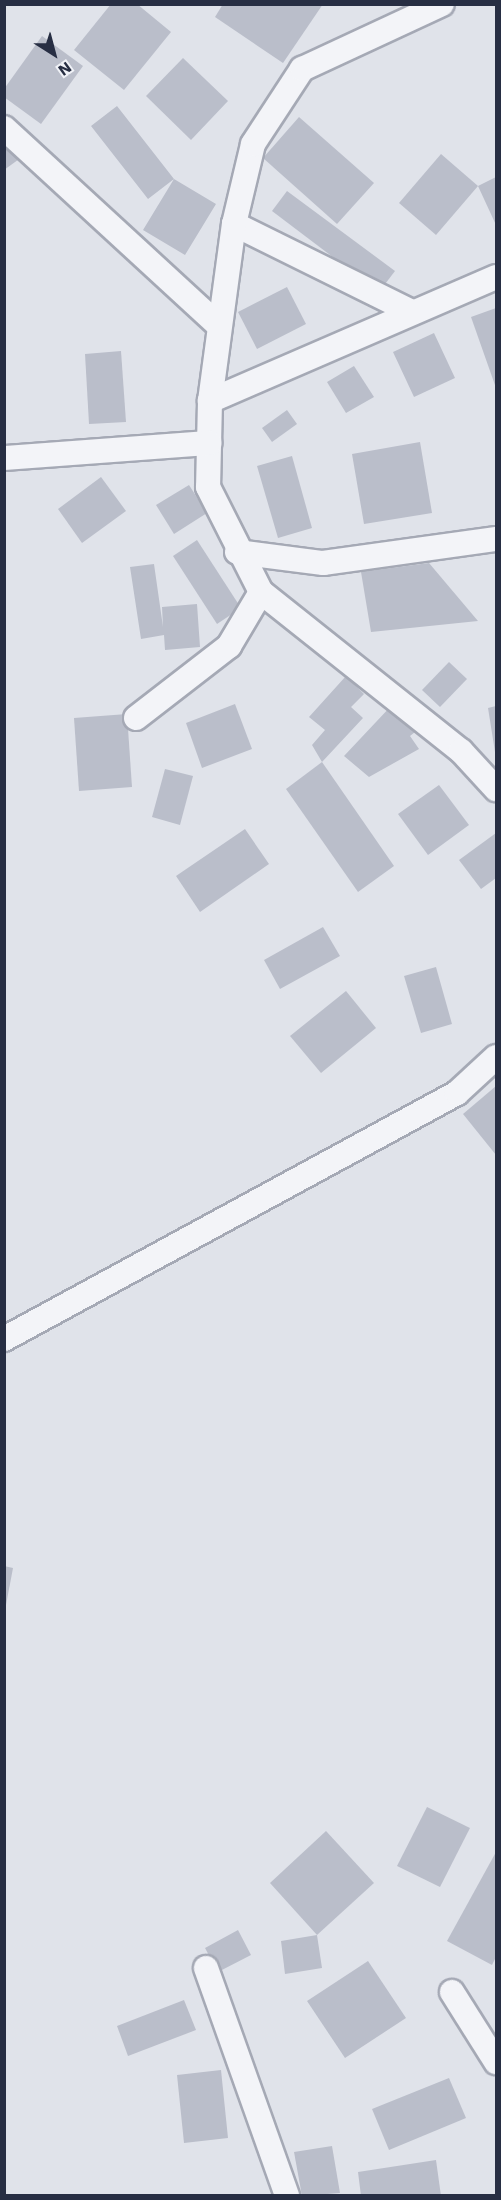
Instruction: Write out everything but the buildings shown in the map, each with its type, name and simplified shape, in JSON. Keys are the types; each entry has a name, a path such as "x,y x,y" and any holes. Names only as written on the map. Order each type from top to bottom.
{"street":[{"path":"442,4 302,69 253,144 234,224 218,325 210,401 208,487 237,552 261,592 461,751 496,789"},
{"path":"4,128 218,325"},
{"path":"234,224 412,312"},
{"path":"210,401 496,277"},
{"path":"4,458 209,443"},
{"path":"237,552 323,563 496,538"},
{"path":"136,718 229,646 261,592"},
{"path":"4,1340 457,1094 496,1057"},
{"path":"206,1968 287,2196"},
{"path":"452,1992 496,2062"}]}
